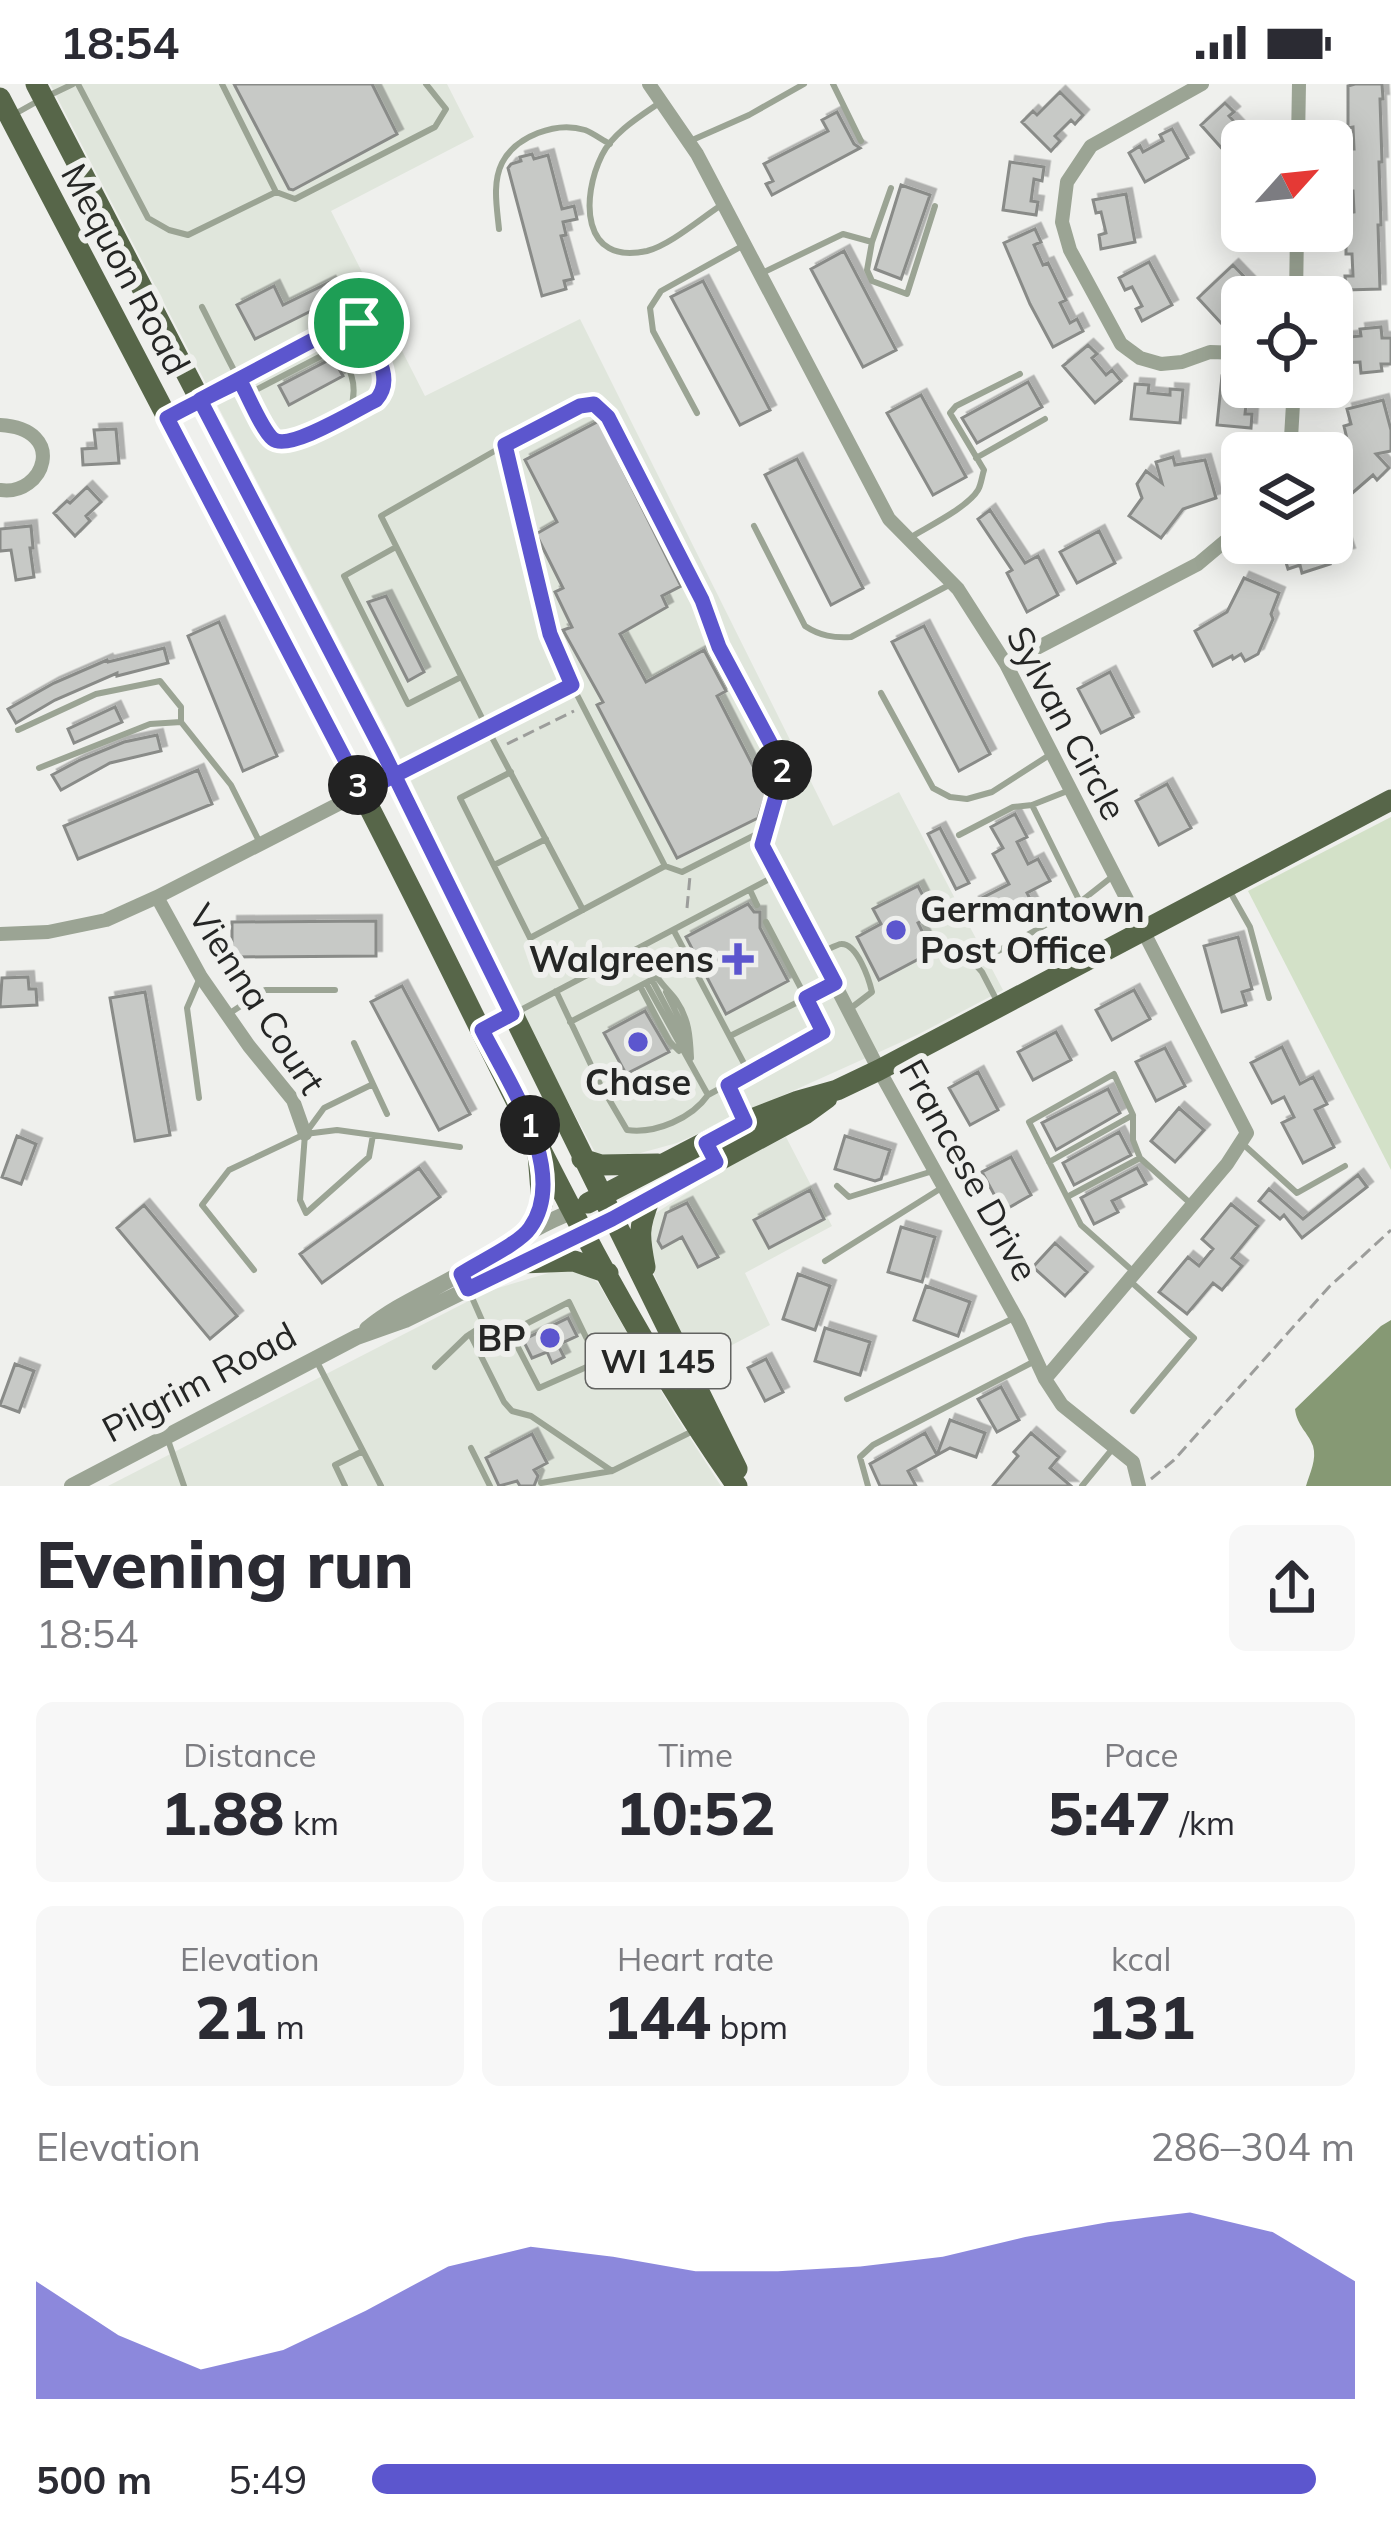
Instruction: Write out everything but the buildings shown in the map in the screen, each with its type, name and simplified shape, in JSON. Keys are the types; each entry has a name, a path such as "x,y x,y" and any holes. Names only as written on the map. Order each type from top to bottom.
{"main road":[{"name":"Mequon Road","path":"40,91 394,776 672,1336 741,1486"},
{"name":"Mequon Road","path":"5,107 585,1232 697,1429 741,1486"},
{"name":"Pilgrim Road","path":"585,1232 650,1198 745,1122 879,1070 1391,800"},
{"name":"Pilgrim Road","path":"574,1211 664,1164 711,1153 805,1114 837,1090"},
{"path":"528,1232 543,1199 536,1136"},
{"path":"582,1159 601,1165 664,1164"},
{"name":"WI 145","path":"650,1198 638,1235 652,1297"},
{"path":"522,1263 574,1262 608,1273"}],"street":[{"name":"Sylvan Circle","path":"649,84 689,142 889,519 952,584 1006,664 1227,1090 1247,1133 1241,1142"},
{"path":"1202,84 1090,146 1066,182 1062,222 1070,250 1121,344 1140,358 1161,364 1221,352"},
{"path":"1298,120 1299,84"},
{"path":"0,424 23,427 38,438 42,453 40,471 28,484 12,492 0,490"},
{"path":"1006,664 1198,565 1221,545"},
{"path":"0,934 48,932 106,920 394,776"},
{"name":"Francese Drive","path":"774,867 1045,1379 1063,1405 1133,1462 1141,1486"},
{"name":"Vienna Court","path":"157,896 201,977 292,1100 305,1134"},
{"path":"1045,1379 1241,1142"},
{"name":"Pilgrim Road","path":"72,1486 357,1337 405,1320 528,1232 574,1211"},
{"name":"Pilgrim Road","path":"464,1281 522,1263 585,1232"}],"lane":[{"path":"5,107 40,91 76,84 148,218 169,230 188,235 276,192"},
{"path":"222,84 276,192 295,200 435,127 446,109 426,84"},
{"path":"689,142 804,84"},
{"path":"833,84 861,141"},
{"path":"661,102 604,150 592,182 589,224 603,245 629,254 653,250 723,204"},
{"path":"499,229 496,187 501,164 515,146 556,128 584,130 610,144"},
{"path":"891,188 867,270 872,280 907,294 935,206"},
{"path":"759,274 843,235 872,242"},
{"path":"697,413 652,332 650,308 661,291 744,245"},
{"path":"167,418 240,381 347,322 359,323 386,378 384,391 376,400 298,439 284,443 271,438 240,381 202,307"},
{"path":"248,394 329,352 341,357 351,375 356,394 349,413"},
{"path":"269,364 281,373 295,370"},
{"path":"908,539 978,491 983,470 950,412 1019,374"},
{"path":"583,910 381,516 586,404 598,406 608,417 782,766 762,845"},
{"path":"976,458 1045,418"},
{"path":"482,1030 750,890 774,867 757,834 682,872 665,866 550,634 505,445"},
{"path":"754,526 806,626 816,633 851,637 952,584"},
{"path":"396,547 344,575 397,683 408,704 461,677"},
{"path":"18,730 96,694 160,680 181,707 181,722 231,785 261,844"},
{"path":"394,776 572,685"},
{"path":"881,693 933,788 950,797 967,800 992,792 1051,754"},
{"path":"39,768 150,724 181,722"},
{"path":"511,772 460,798 530,938 665,866"},
{"path":"959,836 1013,807 1070,790"},
{"path":"1032,805 1080,902"},
{"path":"494,865 546,839"},
{"path":"998,951 1078,907 1113,876"},
{"path":"1227,886 1250,927 1269,998"},
{"path":"750,890 758,904"},
{"path":"556,991 627,1130 671,1122 823,1032 766,922"},
{"path":"674,931 749,1073"},
{"path":"819,954 839,944 853,950 872,992 848,1010"},
{"path":"570,1022 659,976 644,946"},
{"path":"974,963 999,1006"},
{"path":"199,1098 187,1008 201,977"},
{"path":"649,981 674,997 690,1026 691,1057"},
{"path":"649,981 669,1041 691,1057"},
{"path":"649,981 708,1096"},
{"path":"730,1036 835,983"},
{"path":"227,1015 265,990 335,990"},
{"path":"354,1043 386,1114"},
{"path":"1133,1411 1194,1338 1081,1225 1029,1122 1114,1074 1133,1115 1133,1140 1140,1158 1192,1205"},
{"path":"373,1084 325,1108 305,1134 300,1200 306,1213 369,1157 374,1136"},
{"path":"728,1085 745,1122"},
{"path":"1049,1162 1133,1115"},
{"path":"254,1270 202,1205 229,1170 305,1134 338,1130 460,1147"},
{"path":"1241,1142 1297,1193 1345,1166"},
{"path":"1066,1197 1140,1158"},
{"path":"837,1186 849,1197 935,1171"},
{"path":"825,1261 943,1186"},
{"path":"464,1281 484,1324 511,1332 569,1302 598,1362"},
{"path":"848,1400 1016,1317"},
{"path":"435,1366 484,1324"},
{"path":"511,1332 539,1388 598,1362 636,1355 672,1336"},
{"path":"470,1334 512,1411 530,1416 612,1471"},
{"path":"315,1359 381,1486"},
{"path":"868,1486 860,1457 873,1445 1036,1360"},
{"path":"541,1483 612,1471 697,1429"},
{"path":"167,1436 184,1486"},
{"path":"1082,1486 1114,1447"},
{"path":"471,1448 490,1486"},
{"path":"345,1486 335,1466 363,1451"}],"path":[{"path":"506,745 580,707"},
{"path":"687,916 689,874"},
{"path":"1141,1486 1174,1460 1330,1287 1391,1230"}],"shaded area":[{"path":"50,84 447,84 474,137 331,211 425,396 580,319 833,826 899,792 1003,990 917,1035 677,1143 615,1160 596,1154 540,1050 389,735"},
{"path":"1391,817 1391,1170 1248,891"},
{"path":"786,1137 832,1226 745,1273 770,1325 694,1365 654,1274 645,1236 653,1215 726,1167"},
{"path":"562,1269 584,1271 598,1283 721,1486 108,1486 488,1291"},
{"path":"1391,1320 1391,1486 1306,1486 1314,1451 1295,1409"}],"place":[{"name":"Germantown Post Office","path":"896,930"},
{"name":"Walgreens","path":"738,959"},
{"name":"Chase","path":"638,1042"},
{"name":"BP","path":"550,1338"}],"route":[{"path":"359,323 347,322 200,400 384,754 394,776 512,1014 482,1030 536,1136 542,1204 528,1232 461,1274 468,1289 716,1162 706,1143 745,1122 728,1085 823,1032 806,998 835,983 762,845 782,775 780,761 608,417 594,404 580,406 505,445 550,634 572,685 394,776 362,792 167,418 200,400 240,381 271,438 284,443 298,439 376,400 384,391 386,378 359,323"}]}
